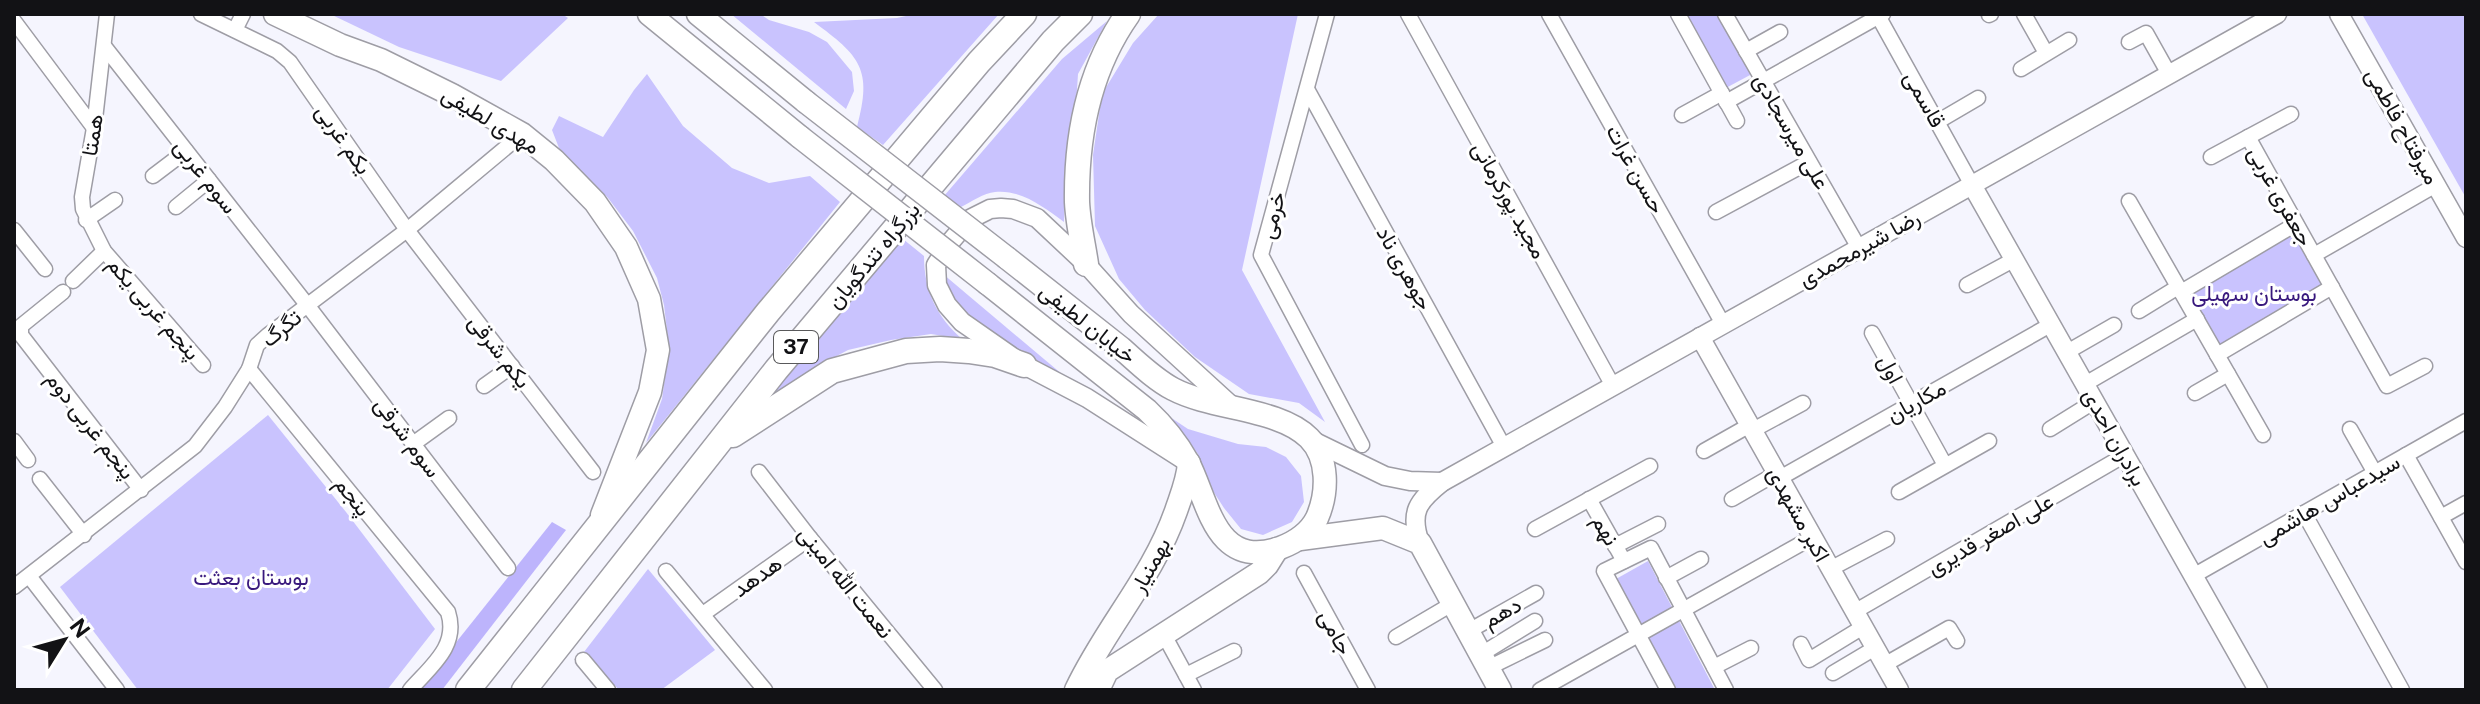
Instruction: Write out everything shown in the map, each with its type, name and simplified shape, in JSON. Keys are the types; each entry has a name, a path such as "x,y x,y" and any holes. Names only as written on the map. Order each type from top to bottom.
{"highway":[{"name":"بزرگراه تندگویان","path":"468,690 778,300 979,62 1024,14"},
{"name":"بزرگراه تندگویان","path":"524,690 776,370 1053,41 1080,14"},
{"path":"1086,264 1077,205 1078,157 1084,117 1100,62 1128,14"},
{"path":"717,445 832,371 906,351 969,351 995,355 1024,365"}],"main road":[{"name":"مهدی لطیفی","path":"275,14 340,45 381,60 522,134 554,160 595,202 626,247 649,299 658,350 650,392 598,524"},
{"path":"307,14 340,45"},
{"name":"خیابان لطیفی","path":"649,14 1147,410 1165,428 1189,463 1217,531 1229,543 1248,551 1277,549"},
{"name":"خیابان لطیفی","path":"698,14 1170,388 1191,398 1281,421 1311,440"},
{"path":"1300,539 1315,521 1323,501 1325,472 1311,440"},
{"name":"بهمنیار","path":"1076,690 1103,677 1147,574 1167,537 1188,475 1189,463"},
{"path":"1103,677 1163,633 1259,573 1277,549 1300,539 1383,528 1420,543 1500,690"}],"street":[{"name":"همتا","path":"104,251 86,220 82,197 94,128 107,14"},
{"path":"201,14 235,30 243,14"},
{"name":"خرمی","path":"1327,14 1261,255 1362,445"},
{"name":"مجید پورکرمانی","path":"1408,14 1613,386"},
{"name":"حسن غرات","path":"1549,14 1723,324"},
{"path":"1678,14 1737,121"},
{"name":"علی میرسجادی","path":"1725,14 1859,248"},
{"path":"2024,14 2046,53"},
{"name":"رضا شیرمحمدی","path":"1442,482 2277,14"},
{"name":"میرفتاح فاطمی","path":"2339,14 2466,238"},
{"path":"1682,115 1763,81 1879,15"},
{"name":"قاسمی","path":"1879,15 1972,185"},
{"path":"14,21 94,128"},
{"name":"یکم غربی","path":"235,30 277,51 290,62 407,230"},
{"path":"1746,51 1780,32"},
{"path":"2129,42 2146,33 2169,74"},
{"path":"2021,69 2069,40"},
{"name":"سوم غربی","path":"104,46 308,306"},
{"name":"جوهری ناد","path":"1307,89 1504,447"},
{"path":"1937,122 1978,98"},
{"path":"2211,157 2291,114"},
{"name":"تگرگ","path":"14,587 195,446 249,369 257,345 407,230 522,134"},
{"name":"جعفری غربی","path":"2248,137 2387,386 2425,366"},
{"path":"153,176 186,151"},
{"path":"1716,212 1809,162"},
{"path":"176,207 209,180"},
{"name":"برادران احدی","path":"1972,185 2258,690"},
{"path":"2314,255 2436,185"},
{"path":"86,220 115,200"},
{"path":"2129,201 2263,435"},
{"path":"1189,463 1087,398 1024,365 962,322 947,305 937,285 936,265 952,240 979,213 1013,209 1037,218 1086,264 1131,314 1235,409"},
{"path":"2139,311 2296,224"},
{"name":"یکم شرقی","path":"407,230 593,472"},
{"path":"14,231 45,269"},
{"name":"پنجم غربی دوم","path":"104,251 68,287 21,326 21,335 141,490"},
{"name":"پنجم غربی یکم","path":"104,251 203,365"},
{"path":"1967,285 2015,259"},
{"path":"2217,355 2332,287"},
{"name":"سوم شرقی","path":"308,306 508,568"},
{"path":"2085,384 2197,319"},
{"name":"مکاریان","path":"1732,499 2052,324"},
{"path":"2067,352 2114,325"},
{"name":"اول","path":"1872,333 1945,465"},
{"name":"اکبر مشهدی","path":"1700,337 1899,690"},
{"path":"484,386 512,366"},
{"name":"پنجم","path":"249,369 448,612 453,625 448,645 410,690"},
{"path":"2195,393 2228,374"},
{"path":"2050,429 2095,401"},
{"path":"1704,451 1803,403"},
{"path":"413,444 449,418"},
{"name":"سیدعباس هاشمی","path":"2193,576 2466,421"},
{"path":"2350,429 2375,473"},
{"path":"1311,440 1385,476 1442,482"},
{"path":"14,441 28,460"},
{"path":"1899,492 1989,441"},
{"name":"علی اصغر قدیری","path":"1859,619 2125,455"},
{"path":"2406,455 2466,562"},
{"path":"1535,529 1650,466"},
{"name":"نعمت الله امینی","path":"759,472 935,690"},
{"path":"40,479 84,535"},
{"path":"1420,543 1414,521 1416,511 1420,501 1442,482"},
{"name":"نهم","path":"1589,499 1624,561"},
{"path":"2441,517 2466,503"},
{"path":"2304,513 2402,690"},
{"path":"1615,546 1658,524"},
{"path":"1540,690 1813,537"},
{"name":"هدهد","path":"703,614 810,538"},
{"path":"1830,569 1887,539"},
{"path":"1668,690 1604,571 1651,548 1726,690"},
{"path":"1666,578 1701,559"},
{"path":"666,571 765,690"},
{"name":"جامی","path":"1304,573 1366,690"},
{"path":"29,576 117,690"},
{"name":"دهم","path":"1467,632 1536,593"},
{"path":"1396,637 1452,604"},
{"path":"1801,644 1809,660 1859,619"},
{"path":"1484,662 1535,621"},
{"path":"1833,673 1950,629"},
{"path":"1163,633 1194,690"},
{"path":"1484,662 1545,640"},
{"path":"1714,667 1751,648"},
{"path":"1186,675 1234,651"},
{"path":"583,660 608,690"}],"green space":[{"path":"330,14 562,14 568,18 501,81 399,47"},
{"path":"731,14 760,14 827,42 852,72 854,91 846,109"},
{"path":"915,14 999,14 883,145 857,127 864,91 859,66 842,45 814,22 897,18"},
{"path":"1159,14 1298,14 1242,270 1325,422 1299,403 1249,394 1195,357 1145,310 1119,279 1095,226 1093,155 1102,94 1133,43"},
{"path":"1682,14 1718,14 1752,74 1724,89"},
{"path":"2362,14 2466,14 2466,198"},
{"path":"1107,21 1078,74 1076,105 1067,146 1064,222 1014,193 991,193 961,207 944,196 1062,59"},
{"path":"647,74 683,126 732,168 769,183 810,176 840,202 646,443 662,399 669,348 657,278 633,231 608,198 559,148 552,130 559,116 603,137"},
{"name":"بوستان سهیلی","path":"2293,232 2326,292 2215,353 2182,294"},
{"path":"903,239 924,256 929,292 946,322 962,339 931,334 848,350 768,399"},
{"path":"943,274 1063,375 1037,364 962,313 946,290"},
{"name":"بوستان بعثت","path":"268,415 435,629 387,690 138,690 60,587"},
{"path":"1167,415 1188,429 1238,444 1266,447 1286,457 1301,476 1304,502 1292,522 1263,535 1241,529 1211,488 1198,454"},
{"path":"1648,561 1715,690 1676,690 1616,579"},
{"path":"648,569 715,650 661,690 619,690 584,652"}],"shaded area":[{"path":"552,522 566,530 442,690 418,690"}]}
